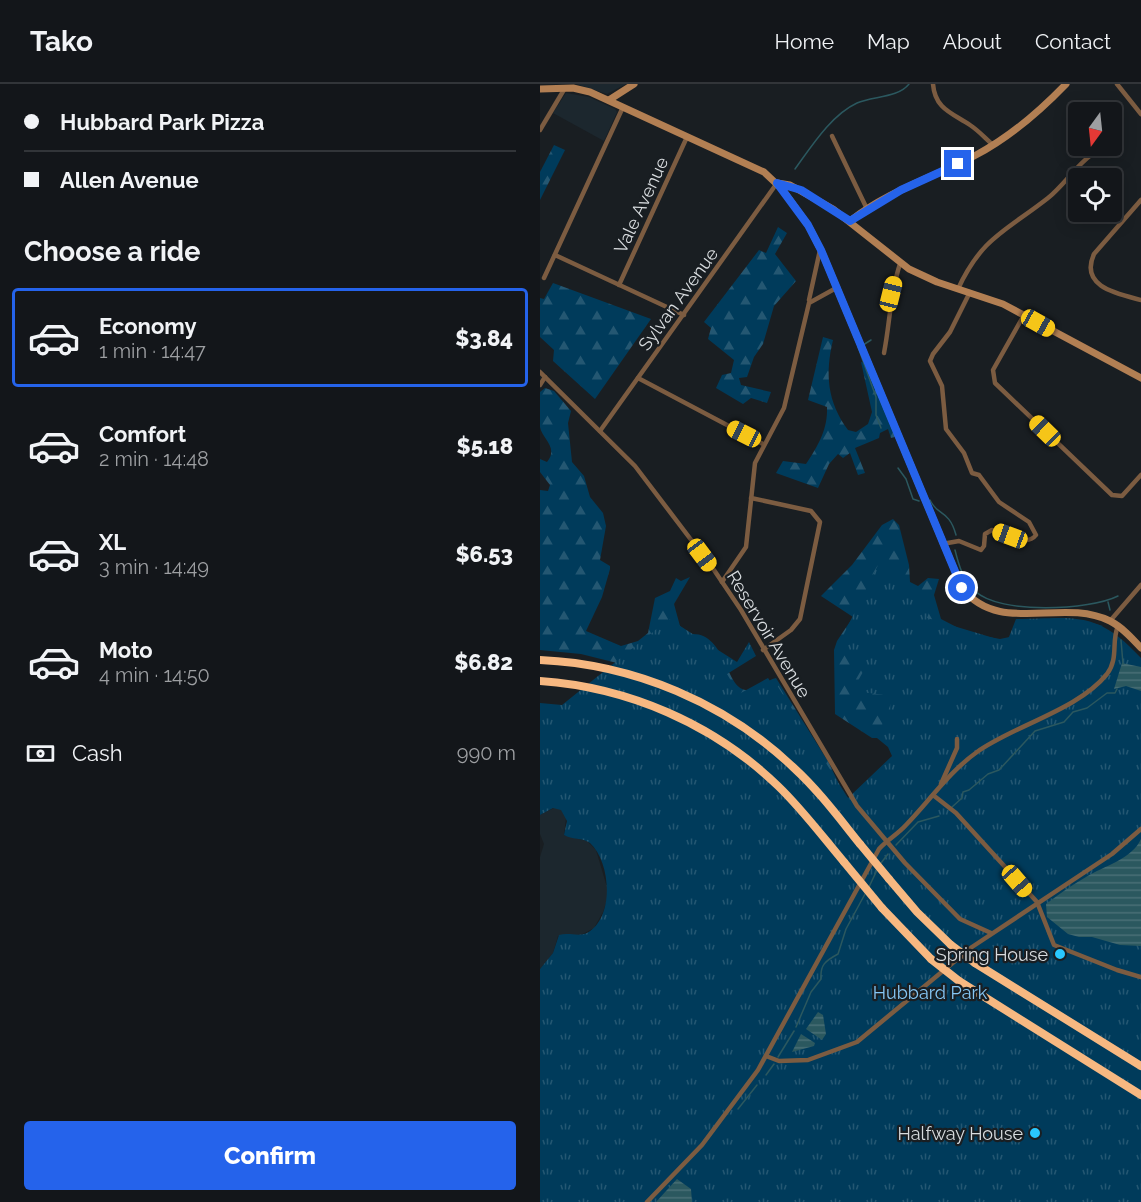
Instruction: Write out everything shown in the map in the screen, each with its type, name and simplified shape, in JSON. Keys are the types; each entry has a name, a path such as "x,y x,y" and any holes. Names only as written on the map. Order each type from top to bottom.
{"highway":[{"path":"540,660 582,664 626,673 679,692 719,712 758,738 794,767 922,917 951,945 975,963 1141,1066"},
{"path":"540,681 586,687 627,697 672,714 742,755 777,786 882,908 931,959 959,981 1141,1095"}],"main road":[{"path":"609,100 634,84"},
{"path":"850,221 901,190 993,145 1030,118 1066,84"},
{"path":"540,89 579,88 757,168 777,183 808,225 820,247 962,588 974,601 989,609 1008,614 1082,613 1110,621 1141,648"},
{"path":"777,183 801,190 850,221 900,264 929,279 1003,304 1140,377"}],"street":[{"path":"933,84 939,105 946,112 978,130 993,145"},
{"path":"1117,84 1141,114"},
{"path":"540,130 564,88"},
{"path":"544,278 623,107"},
{"path":"832,136 867,209"},
{"name":"Vale Avenue","path":"619,285 687,137"},
{"path":"958,289 969,265 981,249 999,232 1049,197 1090,156"},
{"name":"Sylvan Avenue","path":"600,430 777,183"},
{"path":"1141,200 1094,254 1090,264 1092,276 1097,284 1107,291 1141,300"},
{"path":"722,582 746,547 756,463 763,444 784,408 820,247"},
{"path":"555,255 684,315"},
{"path":"884,354 891,316 891,294 900,264"},
{"path":"815,272 820,268 830,269"},
{"path":"809,303 838,287"},
{"path":"942,544 959,541 981,550 984,546 985,534 992,530 1022,540 1031,540 1036,535 1029,522 1004,507 979,475 972,473 964,453 944,423 942,386 930,361 950,332 970,292"},
{"path":"1024,315 993,370 995,383 1112,495 1122,496 1141,475"},
{"name":"Reservoir Avenue","path":"540,372 600,430 647,481 722,582 851,797 887,841 960,919 991,933"},
{"path":"540,385 545,377"},
{"path":"638,378 763,444"},
{"path":"751,498 811,511 818,517 820,527 800,619 791,630 763,650"},
{"path":"1110,621 1141,585"},
{"path":"647,1202 702,1145 766,1056 875,853 958,767 988,745 1074,700 1100,681 1115,658 1118,626"},
{"path":"940,786 957,748 957,739"},
{"path":"933,795 956,813 1036,902 1054,945 1141,977"},
{"path":"766,1056 779,1061 808,1060 856,1042 991,933 1113,854 1141,829"}],"shaded area":[{"path":"576,84 626,84 607,94"},
{"path":"566,93 589,97 615,109 617,112 604,141 553,113"},
{"path":"1122,663 1141,667 1141,691 1126,686 1114,689"},
{"path":"556,807 561,809 566,818 564,835 587,841 596,850 609,894 594,928 581,935 558,936 553,953 540,969 540,857 544,844 540,834 540,815"},
{"path":"1141,839 1141,946 1120,945 1092,937 1068,934 1047,917 1046,904 1081,880 1124,857 1137,846"},
{"path":"818,1012 823,1015 826,1034 822,1040 806,1029"},
{"path":"801,1034 815,1043 814,1046 792,1052"},
{"path":"677,1179 691,1189 692,1202 656,1202"}],"green space":[{"path":"554,145 565,150 540,200 540,172"},
{"path":"778,227 787,233 775,254 796,281 774,306 763,344 754,357 747,377 739,378 741,385 771,392 767,403 751,398 743,404 716,388 722,375 731,373 734,360 708,339 711,328 704,322 759,250 766,253"},
{"path":"553,283 651,319 595,399 553,361 554,350 540,337 540,298 544,299"},
{"path":"823,337 833,340 829,364 830,387 836,409 848,430 856,432 868,424 872,412 861,362 865,363 895,437 891,438 888,429 880,433 879,438 855,448 865,473 858,475 850,453 843,458 838,454 829,464 818,488 776,473 783,461 806,464 824,430 827,407 808,400"},
{"path":"545,388 554,391 571,411 568,423 572,462 584,476 590,497 603,513 606,526 600,560 610,566 610,569 602,597 586,631 621,646 638,641 648,633 655,598 670,591 676,578 681,581 690,577 674,604 680,626 691,634 703,636 711,642 739,687 749,690 776,678 829,763 844,795 892,831 641,669 581,654 540,650 540,490 548,491 550,485 540,472 540,459 547,462 551,452 551,447 540,427 540,392"},
{"path":"893,519 899,525 909,565 910,582 918,586 928,578 939,579 934,595 941,619 968,633 1000,639 1085,621 1103,626 878,738 872,738 835,714 834,650 837,641 853,617 821,596 852,565 882,525"},
{"name":"Hubbard Park","path":"879,563 931,598 932,605 927,618 1007,642 1016,619 1084,620 1098,624 1111,632 1141,658 1141,1202 540,1202 540,969 553,953 559,935 584,934 596,926 606,903 607,890 606,876 597,852 587,841 564,835 567,821 561,810 553,808 540,815 540,703 562,705 669,619 737,662 749,642 756,656 727,674 739,694 768,678 772,684 775,682 848,798 892,756 888,747 877,738 894,696 852,691 867,665 836,650"}],"waterway":[{"path":"795,169 822,132 848,108 863,101 898,92 909,84"},
{"path":"863,345 871,340"},
{"path":"858,347 876,397 876,415 881,428"},
{"path":"898,468 906,479 913,499 919,501"},
{"path":"930,500 936,509 950,521 956,535"},
{"path":"955,550 962,572 971,587 987,599 1004,604 1024,607 1067,607 1105,601 1118,596"},
{"path":"1108,602 1110,610"},
{"path":"1121,640 1123,664"},
{"path":"952,807 962,798 963,792 969,790 988,774 999,770 1035,731 1064,722 1073,712 1087,708 1107,693 1115,693 1117,689"},
{"path":"896,845 918,822 939,816"},
{"path":"881,863 888,854"},
{"path":"869,887 877,870"},
{"path":"796,1027 811,992 821,979 821,970 827,961 838,954 846,929 865,894"},
{"path":"778,1057 794,1031"},
{"path":"766,1075 774,1064"},
{"path":"738,1109 757,1085"}],"place":[{"name":"Spring House","path":"1060,954"},
{"name":"Halfway House","path":"1035,1133"}],"route":[{"path":"958,164 901,190 858,214 850,221 801,190 777,183 808,225 839,289 949,562 962,588"}]}
